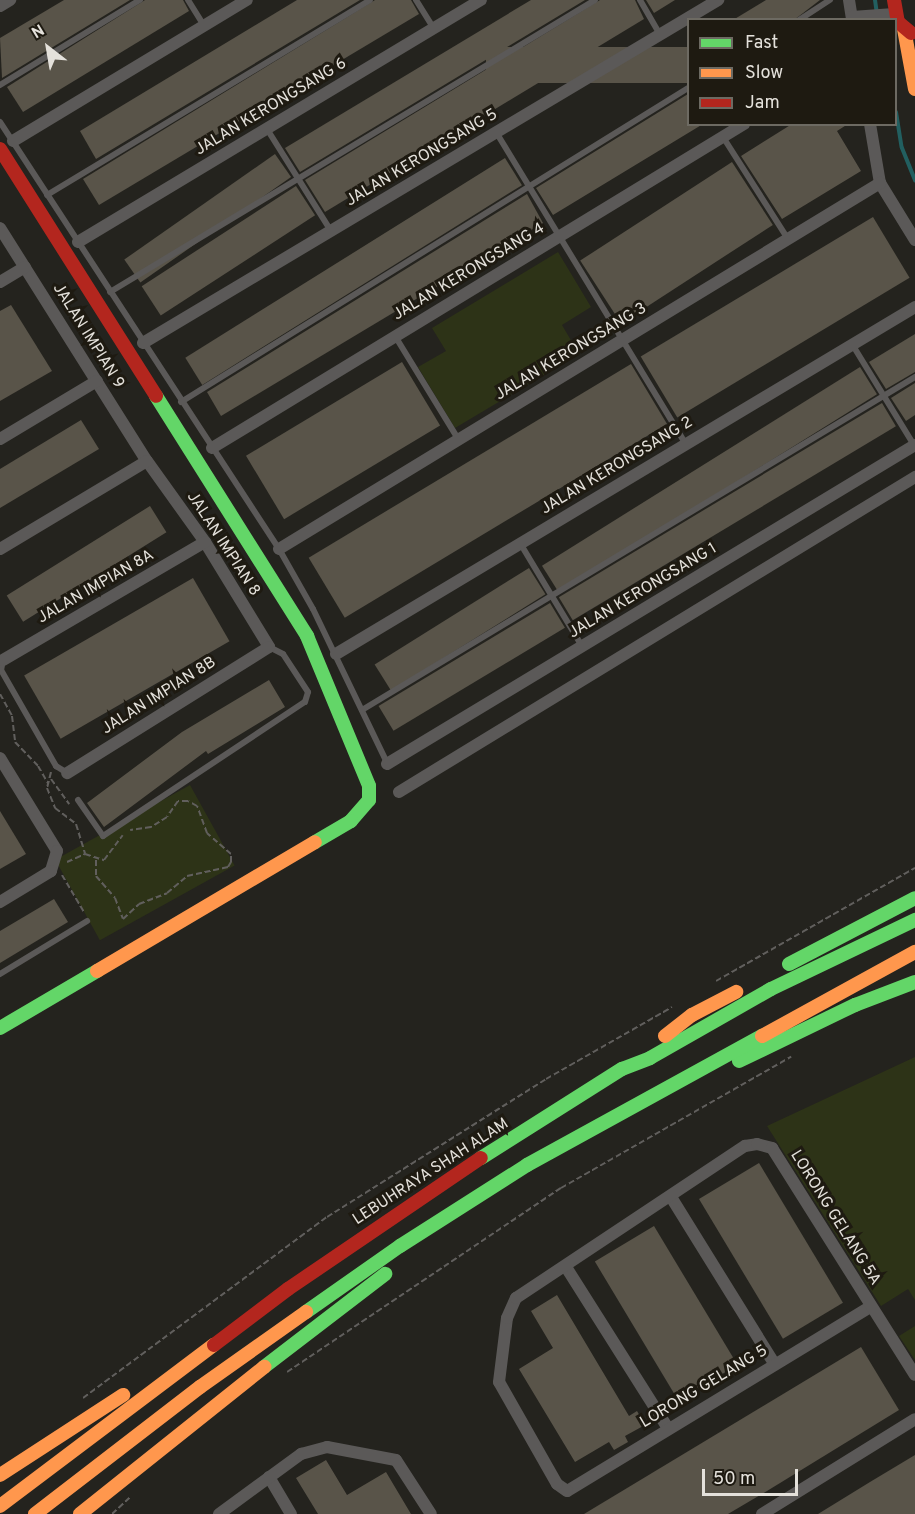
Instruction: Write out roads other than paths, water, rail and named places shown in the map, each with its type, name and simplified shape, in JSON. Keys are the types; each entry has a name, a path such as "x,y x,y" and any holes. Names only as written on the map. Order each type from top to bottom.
{"main road":[{"path":"890,10 909,31 915,89"},
{"path":"0,149 307,636 369,786 369,800 351,821 0,1028"},
{"path":"622,1069 692,1015 915,898"},
{"name":"LEBUHRAYA SHAH ALAM","path":"0,1506 288,1289 397,1212 622,1069 650,1058 771,989 915,920"},
{"path":"35,1514 200,1387 400,1246 527,1165 667,1086 915,952"},
{"path":"667,1086 753,1057 855,1005 915,982"},
{"path":"80,1514 173,1436 527,1165"},
{"path":"0,1476 288,1289"}],"street":[{"path":"0,6 10,0"},
{"path":"13,141 247,0"},
{"name":"JALAN KERONGSANG 6","path":"78,242 481,0"},
{"name":"JALAN KERONGSANG 5","path":"687,18 718,0"},
{"path":"849,0 852,18 890,10"},
{"name":"JALAN KERONGSANG 5","path":"143,344 687,18"},
{"name":"JALAN KERONGSANG 4","path":"212,448 741,126"},
{"path":"870,126 880,183 915,240"},
{"name":"JALAN KERONGSANG 3","path":"279,549 880,183"},
{"name":"JALAN IMPIAN 9","path":"0,228 147,461"},
{"path":"0,282 25,267"},
{"name":"JALAN KERONGSANG 2","path":"336,654 915,307"},
{"path":"0,439 97,381"},
{"name":"JALAN KERONGSANG 1","path":"387,764 915,446"},
{"path":"0,549 147,461"},
{"name":"JALAN IMPIAN 8","path":"147,461 205,542 269,647"},
{"path":"399,792 915,477"},
{"name":"JALAN IMPIAN 8A","path":"3,660 205,542"},
{"name":"JALAN IMPIAN 8B","path":"67,773 269,647"},
{"path":"0,758 57,851 51,871 0,902"},
{"name":"LORONG GELANG 5A","path":"671,1197 745,1146 757,1144 772,1148 870,1307 915,1375"},
{"path":"668,1427 566,1267 671,1197 774,1364"},
{"name":"LORONG GELANG 5","path":"566,1267 516,1298 507,1318 498,1374 502,1390 557,1484 567,1491 668,1427 870,1307"},
{"path":"762,1514 778,1510 915,1419"},
{"path":"219,1514 301,1454 327,1447 388,1458 402,1465 431,1514"},
{"path":"269,1477 291,1514"}],"lane":[{"path":"0,86 140,0"},
{"path":"188,0 204,26"},
{"path":"47,195 370,0"},
{"path":"416,0 434,29"},
{"path":"110,292 595,0"},
{"path":"640,0 660,34"},
{"path":"802,18 830,0"},
{"path":"181,402 687,89"},
{"path":"0,122 279,549 336,654 387,764"},
{"path":"267,129 331,231"},
{"path":"496,132 686,444"},
{"path":"723,137 788,239"},
{"path":"395,336 459,440"},
{"path":"852,344 915,446"},
{"path":"362,710 915,377"},
{"path":"520,543 583,646"},
{"path":"78,800 102,836 305,702 308,692 283,654 269,647"},
{"path":"3,660 1,670 56,766 67,773"},
{"path":"0,974 87,921"}],"waterway":[{"path":"875,0 877,14"},
{"path":"897,118 902,148 915,180"}]}
